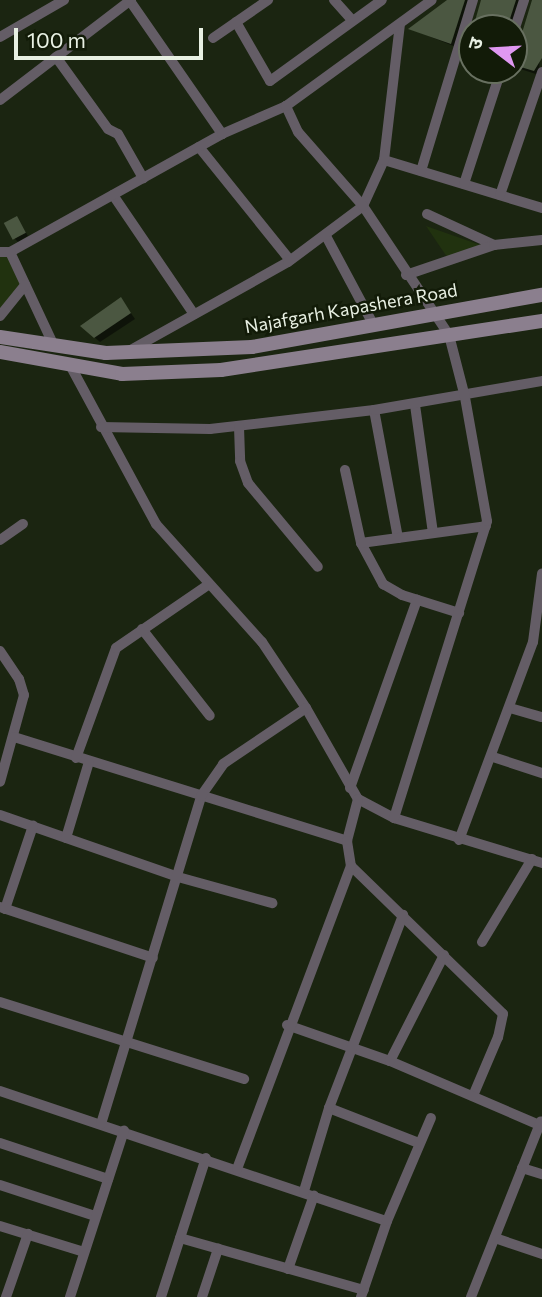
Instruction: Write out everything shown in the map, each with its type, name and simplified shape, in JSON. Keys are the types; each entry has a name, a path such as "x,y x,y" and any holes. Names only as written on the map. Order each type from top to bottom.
{"main road":[{"name":"Najafgarh Kapashera Road","path":"0,337 125,353 252,347 542,295"},
{"path":"0,352 122,374 221,370 542,321"}],"street":[{"path":"0,37 64,0"},
{"path":"0,100 131,0 222,134"},
{"path":"212,38 268,0"},
{"path":"334,0 352,20"},
{"path":"236,22 270,81 382,0"},
{"path":"53,344 25,285 5,252 222,134 286,106 432,0"},
{"path":"421,171 473,0"},
{"path":"125,353 290,260 326,236 363,206 384,160 400,23"},
{"path":"56,57 108,129 118,134 143,178"},
{"path":"499,195 542,72"},
{"path":"464,184 496,84"},
{"path":"286,106 298,132 363,206 406,275 449,335 466,397 486,526 394,818"},
{"path":"199,147 290,260"},
{"path":"384,160 542,208"},
{"path":"113,195 194,314"},
{"path":"428,214 494,245"},
{"path":"326,236 373,324"},
{"path":"406,275 494,245 542,240"},
{"path":"0,316 25,285"},
{"path":"70,365 101,428 156,524 262,642 306,708 358,799 394,818 459,840 537,861 482,942"},
{"path":"101,428 239,427 415,405 542,381"},
{"path":"415,405 433,533"},
{"path":"374,410 398,538"},
{"path":"239,427 240,461 248,484 318,567"},
{"path":"345,470 361,543 383,584 417,600 459,613"},
{"path":"0,540 23,524"},
{"path":"361,543 486,526"},
{"path":"459,840 493,757 539,628 542,574"},
{"path":"76,758 110,657 142,629 208,585"},
{"path":"350,788 417,600"},
{"path":"142,629 210,716"},
{"path":"0,651 23,687 15,737 2,768 0,782"},
{"path":"101,1124 201,796 223,764 306,708"},
{"path":"510,708 542,717"},
{"path":"15,737 347,841"},
{"path":"493,757 542,773"},
{"path":"66,838 89,762"},
{"path":"237,1169 287,1025 351,866 347,841 358,799"},
{"path":"0,815 178,877 272,903"},
{"path":"33,826 2,908 153,958"},
{"path":"351,866 503,1014 498,1037 473,1096"},
{"path":"288,1269 329,1108 402,915"},
{"path":"390,1061 444,955"},
{"path":"0,1002 244,1079"},
{"path":"287,1025 390,1061 541,1122 471,1297"},
{"path":"0,1091 124,1130 387,1221"},
{"path":"329,1108 419,1143"},
{"path":"180,1238 362,1293 387,1221 431,1118"},
{"path":"70,1297 124,1130"},
{"path":"0,1143 108,1179"},
{"path":"161,1297 206,1158"},
{"path":"523,1168 542,1174"},
{"path":"0,1185 96,1216"},
{"path":"0,1226 84,1252"},
{"path":"6,1297 27,1234"},
{"path":"495,1238 542,1254"},
{"path":"202,1297 218,1249"}],"green space":[{"path":"426,226 486,247 447,257"},
{"path":"0,253 9,253 24,286 0,314"}],"building":[{"path":"447,0 465,0 461,14 458,14 451,44 408,29"},
{"path":"481,0 516,0 512,14 477,14"},
{"path":"532,0 542,0 542,58 534,71 528,69 528,14"},
{"path":"17,216 26,233 13,240 4,223"},
{"path":"121,297 131,313 94,338 80,326"}]}
